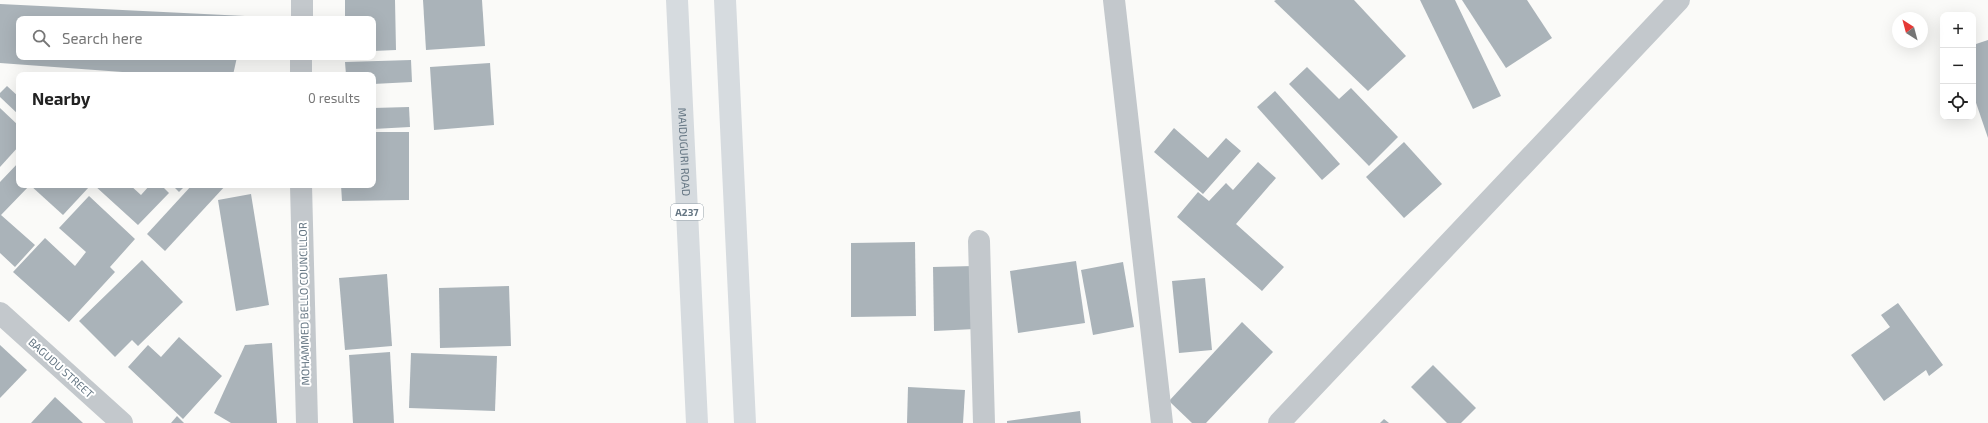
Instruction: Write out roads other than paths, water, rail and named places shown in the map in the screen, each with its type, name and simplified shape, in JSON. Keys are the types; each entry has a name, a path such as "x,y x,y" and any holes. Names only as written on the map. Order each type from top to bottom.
{"highway":[{"name":"MAIDUGURI ROAD","path":"677,0 697,423"},
{"path":"725,0 745,423"}],"street":[{"path":"302,0 302,16"},
{"path":"1114,0 1162,423"},
{"path":"1279,423 1678,0"},
{"path":"301,60 301,72"},
{"name":"MOHAMMED BELLO COUNCILLOR","path":"301,188 307,423"},
{"path":"979,241 984,423"},
{"name":"BAGUDU STREET","path":"0,312 122,423"}]}
